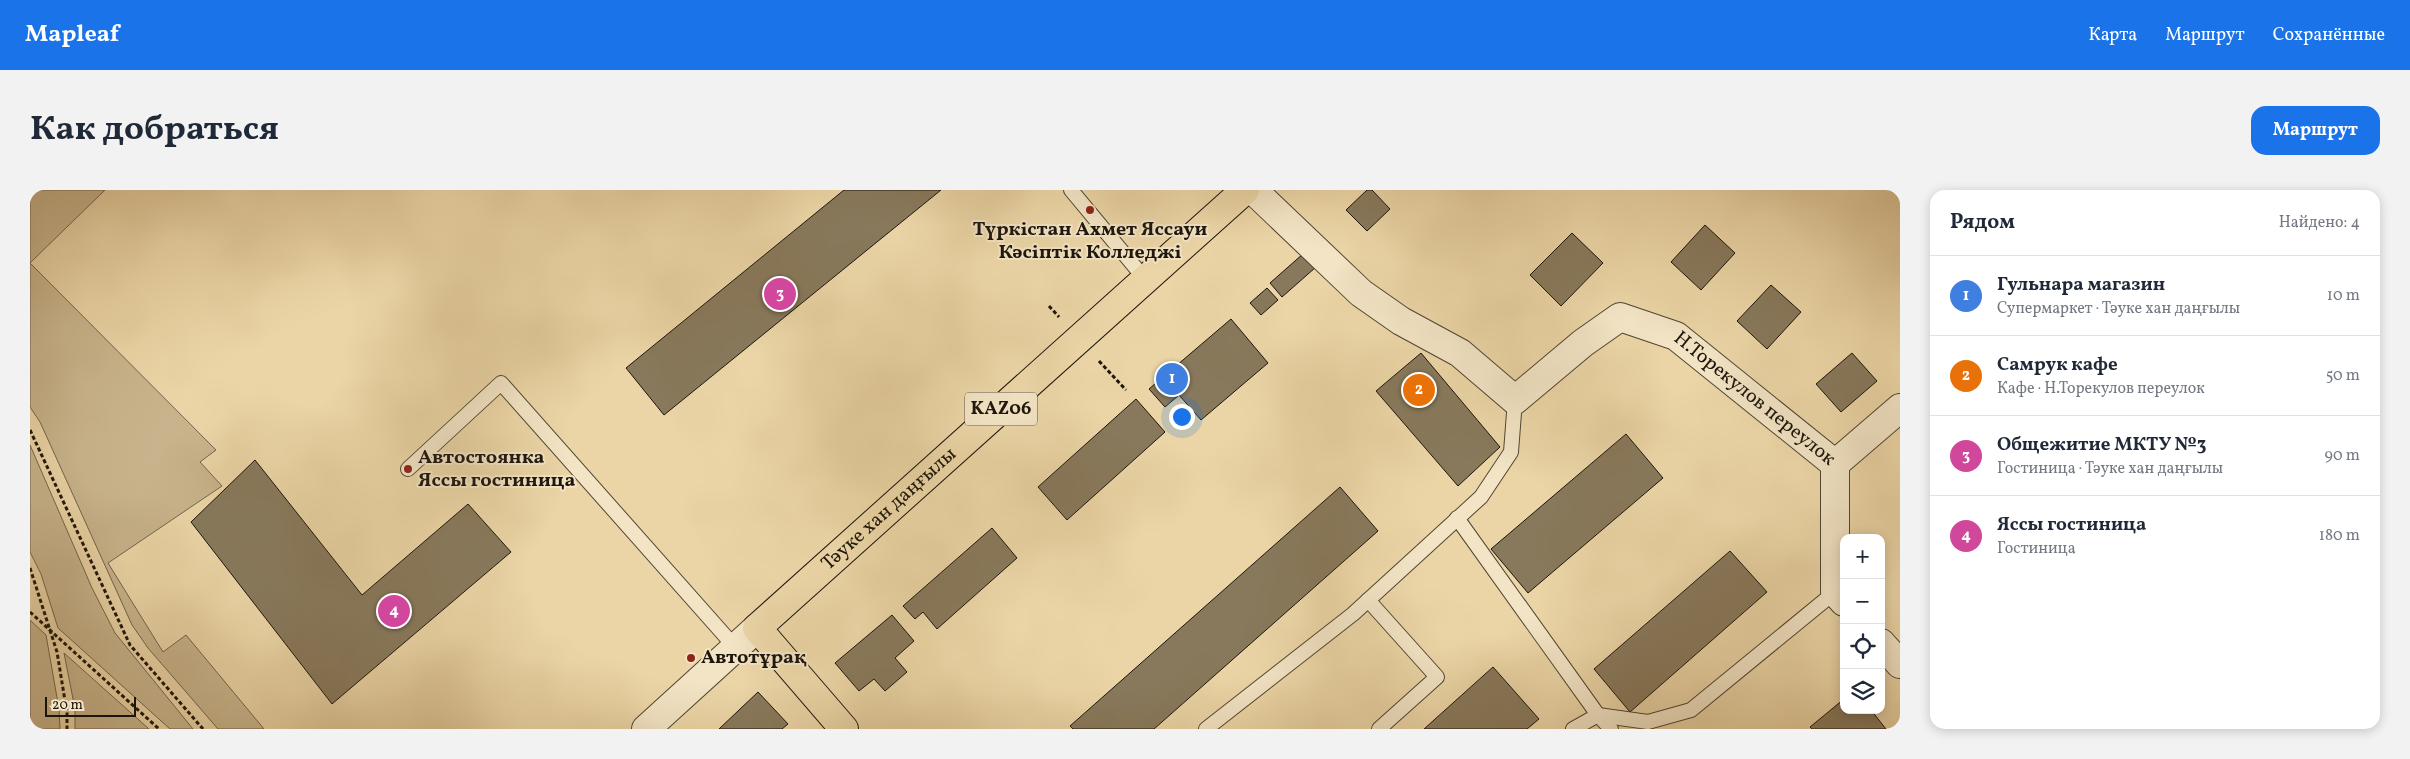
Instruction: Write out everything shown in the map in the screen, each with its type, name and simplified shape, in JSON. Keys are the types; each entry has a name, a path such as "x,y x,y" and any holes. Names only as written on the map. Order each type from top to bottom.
{"main road":[{"name":"Тәуке хан даңғылы","path":"757,628 1245,190"},
{"path":"757,628 844,729"}],"street":[{"path":"1253,190 1360,293 1402,321 1460,353 1515,400"},
{"name":"Н.Торекулов переулок","path":"1515,400 1583,343 1620,317 1676,336 1835,464 1900,408"},
{"path":"1835,464 1839,597"},
{"path":"646,729 757,628"},
{"path":"1885,647 1900,664"}],"lane":[{"path":"1071,190 1144,279"},
{"path":"408,469 501,383 735,647"},
{"path":"1216,726 1368,600 1480,497 1512,452 1515,400"},
{"path":"1457,518 1598,715 1611,729"},
{"path":"1573,729 1598,715 1648,722 1691,710 1839,597"},
{"path":"1368,600 1437,677 1379,729"}],"path":[{"path":"30,430 130,645 203,729"},
{"path":"30,568 57,652 67,713 67,729"},
{"path":"30,612 159,729"}],"shaded area":[{"path":"30,190 105,190 30,263"},
{"path":"30,263 216,450 200,462 222,486 108,563 163,652 186,635 264,729 218,729 148,648 132,625 40,422 30,407"},
{"path":"30,445 92,588 115,633 193,729 170,729 58,628 41,574 30,552"},
{"path":"30,620 46,635 59,709 60,729 30,729"},
{"path":"64,653 149,729 75,729 75,709"}],"building":[{"path":"844,190 941,190 664,415 626,368"},
{"path":"1367,190 1372,190 1390,209 1367,231 1346,210"},
{"path":"1705,225 1735,253 1701,290 1671,262"},
{"path":"1572,233 1603,263 1561,306 1530,275"},
{"path":"1304,253 1316,267 1282,297 1270,283"},
{"path":"1771,285 1801,312 1767,349 1737,321"},
{"path":"1267,288 1278,300 1261,315 1250,303"},
{"path":"1231,319 1268,363 1201,420 1179,395 1165,407 1149,389"},
{"path":"1421,353 1500,447 1458,486 1376,391"},
{"path":"1852,353 1877,381 1841,412 1816,384"},
{"path":"1136,399 1165,432 1067,520 1038,487"},
{"path":"1626,434 1663,478 1528,593 1491,549"},
{"path":"255,460 362,595 468,504 511,552 332,704 191,522"},
{"path":"1340,487 1378,531 1154,729 1073,729 1070,726"},
{"path":"992,528 1017,558 937,629 923,612 915,619 903,606"},
{"path":"1730,551 1767,592 1630,712 1594,669"},
{"path":"892,615 914,641 895,658 907,672 885,691 874,679 859,691 835,663"},
{"path":"1493,667 1539,719 1527,729 1424,729"},
{"path":"758,692 788,724 782,729 719,729"},
{"path":"1840,702 1840,714 1874,714 1886,729 1812,729 1810,727"}],"place":[{"name":"Түркістан Ахмет Яссауи Кәсіптік Колледжі","path":"1090,210"},
{"name":"Общежитие МКТУ №3","path":"780,294"},
{"name":"Гульнара магазин","path":"1172,379"},
{"name":"Самрук кафе","path":"1419,390"},
{"name":"Автостоянка Яссы гостиница","path":"408,469"},
{"name":"Яссы гостиница","path":"394,611"},
{"name":"Автотұрақ","path":"691,658"}]}
